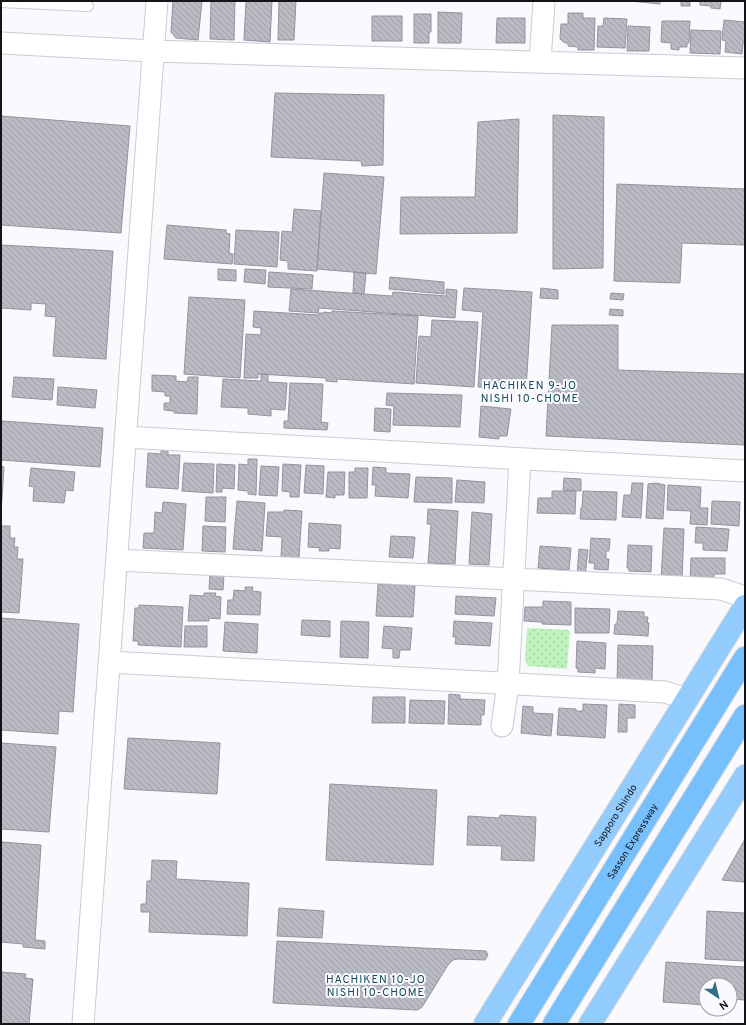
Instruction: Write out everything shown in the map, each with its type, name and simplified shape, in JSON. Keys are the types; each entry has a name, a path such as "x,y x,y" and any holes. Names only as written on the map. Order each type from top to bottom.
{"highway":[{"name":"Sapporo Shindo","path":"485,1024 745,606"},
{"name":"Sasson Expressway","path":"519,1024 745,658"},
{"path":"554,1024 745,716"},
{"path":"590,1024 745,776"}],"street":[{"path":"83,1024 157,1"},
{"path":"540,62 544,1"},
{"path":"1,43 153,51 745,68"},
{"path":"125,437 745,471"},
{"path":"502,726 508,684 520,459"},
{"path":"117,560 720,589 745,597"},
{"path":"109,662 665,692 687,699"}],"lane":[{"path":"1,2 88,6"}],"green space":[{"path":"527,628 570,630 567,669 528,666 525,660"}],"building":[{"path":"173,1 202,1 198,40 176,38 171,32"},
{"path":"211,1 235,1 234,40 210,39"},
{"path":"246,1 272,1 270,42 244,40"},
{"path":"279,1 296,1 294,40 278,40"},
{"path":"630,1 660,1 660,4"},
{"path":"681,1 690,1 690,6 681,6"},
{"path":"700,1 721,1 720,9 700,5"},
{"path":"438,12 462,13 461,43 438,43"},
{"path":"568,13 583,13 583,18 595,18 594,50 578,50 578,47 568,46 568,43 565,43 560,39 561,24 568,24"},
{"path":"414,14 431,14 431,32 429,32 429,43 414,43"},
{"path":"372,16 402,16 402,41 372,41"},
{"path":"497,18 525,18 525,43 496,43"},
{"path":"604,18 627,19 625,48 597,47 598,26 603,26"},
{"path":"724,20 745,22 745,44 743,43 742,54 725,52 726,41 722,40"},
{"path":"662,21 690,21 689,43 687,43 687,47 679,47 679,50 671,49 671,43 661,42"},
{"path":"628,26 650,27 649,51 627,51"},
{"path":"691,30 721,31 720,54 690,53"},
{"path":"275,93 384,95 383,165 362,166 361,161 271,157"},
{"path":"553,115 604,117 603,268 553,269"},
{"path":"1,116 130,126 121,233 1,225"},
{"path":"519,119 517,233 400,234 401,197 475,197 478,122"},
{"path":"324,173 384,177 376,274 317,269"},
{"path":"617,184 745,189 745,245 682,243 680,283 614,281"},
{"path":"294,209 321,211 317,271 288,269 288,261 280,260 282,231 292,232"},
{"path":"167,225 226,230 226,233 230,234 229,253 233,254 232,264 164,259"},
{"path":"236,230 279,232 277,267 234,264"},
{"path":"1,245 113,251 106,359 53,356 56,317 45,316 46,304 31,303 31,310 1,308"},
{"path":"218,269 236,270 236,281 218,280"},
{"path":"245,269 266,270 265,284 244,282"},
{"path":"269,272 313,275 312,289 268,287"},
{"path":"354,272 366,273 364,294 353,293"},
{"path":"390,277 444,282 444,294 389,289"},
{"path":"464,288 532,292 526,390 478,387 483,312 462,310"},
{"path":"541,288 558,290 558,299 540,298"},
{"path":"291,289 392,296 393,292 446,296 446,289 457,290 455,318 319,308 318,313 289,311"},
{"path":"611,293 624,294 623,300 610,299"},
{"path":"189,297 245,300 240,378 184,374"},
{"path":"610,309 623,310 623,316 609,315"},
{"path":"254,311 319,315 319,313 324,312 332,313 332,311 418,316 414,384 337,379 337,382 326,381 326,378 258,374 258,378 244,378 246,334 261,335 261,328 253,327"},
{"path":"432,320 478,322 474,387 416,383 419,336 431,337"},
{"path":"552,325 618,325 618,370 745,374 745,445 546,436"},
{"path":"261,374 268,374 268,382 287,383 285,410 271,409 271,416 248,414 248,408 221,407 223,379 261,381"},
{"path":"152,375 176,376 176,381 187,382 188,377 198,377 197,414 174,413 174,411 164,410 164,403 170,403 170,396 165,396 165,392 152,391"},
{"path":"14,377 54,379 52,400 12,397"},
{"path":"290,383 323,384 321,422 328,423 327,430 284,428 284,421 288,421"},
{"path":"58,387 97,390 95,408 57,405"},
{"path":"387,393 462,395 460,427 393,425 394,406 386,405"},
{"path":"481,406 511,409 507,436 499,436 499,439 479,437"},
{"path":"375,408 391,409 390,432 374,431"},
{"path":"1,421 103,428 100,467 1,460"},
{"path":"161,450 168,451 168,455 180,455 178,489 146,487 148,453 161,454"},
{"path":"248,459 257,459 256,495 248,494 248,491 238,490 239,464 248,465"},
{"path":"184,463 214,464 213,493 182,491"},
{"path":"217,464 235,465 234,489 222,488 222,492 216,492"},
{"path":"283,464 301,465 299,497 290,497 290,492 282,491"},
{"path":"306,465 324,466 323,494 304,493"},
{"path":"1,466 4,467 1,514"},
{"path":"261,466 279,467 277,496 259,495"},
{"path":"373,467 386,468 386,473 410,474 408,498 375,496 376,485 372,485"},
{"path":"31,468 75,472 73,491 66,490 64,503 33,501 34,487 29,486"},
{"path":"355,468 368,468 367,498 349,498 349,472 355,472"},
{"path":"328,472 345,472 344,495 335,495 335,498 326,497"},
{"path":"416,477 452,478 452,503 414,502"},
{"path":"564,478 581,479 581,491 563,490"},
{"path":"457,480 485,482 484,503 455,502"},
{"path":"632,483 643,483 641,518 622,517 624,495 631,495"},
{"path":"656,483 665,485 663,519 646,518 648,484"},
{"path":"668,485 701,487 700,508 708,508 707,525 690,524 691,511 667,510"},
{"path":"552,491 576,491 575,514 537,513 538,498 552,498"},
{"path":"583,491 617,492 616,520 580,519"},
{"path":"206,497 226,497 225,522 205,521"},
{"path":"237,501 265,503 262,551 233,549"},
{"path":"712,501 740,502 739,526 711,524"},
{"path":"163,502 186,504 183,550 143,548 144,533 154,533 155,512 162,513"},
{"path":"428,509 458,511 455,564 428,563 431,524 427,524"},
{"path":"284,510 302,511 299,558 281,557 282,537 266,536 268,512 284,512"},
{"path":"472,512 492,514 489,565 469,564"},
{"path":"309,523 341,525 340,549 329,548 329,551 319,551 320,548 308,547"},
{"path":"1,526 10,526 10,538 15,538 14,547 18,547 17,559 23,559 19,613 1,612"},
{"path":"203,526 226,527 225,552 202,551"},
{"path":"696,527 729,529 727,551 703,550 703,543 695,543"},
{"path":"664,528 684,529 682,580 661,579"},
{"path":"391,536 415,537 413,558 389,557"},
{"path":"591,538 610,539 609,551 606,551 606,559 609,559 608,570 594,569 595,563 589,563"},
{"path":"628,545 652,546 651,572 629,571 629,568 627,568"},
{"path":"540,546 571,548 569,570 538,568"},
{"path":"579,549 588,550 585,576 577,575"},
{"path":"691,558 725,558 725,574 714,574 714,580 690,580"},
{"path":"210,574 224,575 223,590 209,589"},
{"path":"378,584 415,585 413,617 376,616"},
{"path":"245,587 253,587 252,591 261,592 260,615 227,614 228,600 233,600 234,590 245,591"},
{"path":"204,593 216,593 215,596 221,597 220,619 209,618 209,621 188,621 190,595 204,596"},
{"path":"456,596 496,598 494,616 455,614"},
{"path":"543,601 571,602 571,625 542,624 542,622 524,621 525,607 543,607"},
{"path":"139,605 183,607 181,647 138,645 138,641 133,641 135,608 139,608"},
{"path":"575,608 610,609 609,633 575,633"},
{"path":"618,611 644,612 644,617 648,617 647,623 649,623 648,636 614,634 615,624 617,624"},
{"path":"1,618 79,624 73,712 59,711 58,734 1,730"},
{"path":"302,620 330,621 330,637 301,635"},
{"path":"341,621 369,622 368,658 340,657"},
{"path":"454,621 492,623 490,646 455,644 456,637 453,637"},
{"path":"225,622 258,624 257,653 223,651"},
{"path":"185,626 207,626 207,647 184,647"},
{"path":"384,626 412,628 410,650 400,650 399,658 393,658 393,649 382,648"},
{"path":"577,641 606,643 605,669 595,668 595,673 578,672 578,669 576,668"},
{"path":"618,645 653,646 652,682 617,681"},
{"path":"449,694 460,695 460,699 485,700 484,715 481,715 481,725 448,724"},
{"path":"373,697 405,697 405,723 372,723"},
{"path":"410,700 445,701 444,724 409,723"},
{"path":"583,704 607,705 605,738 557,735 559,708 583,711"},
{"path":"619,704 635,705 635,718 627,718 627,732 618,732"},
{"path":"523,706 533,707 533,713 553,714 551,736 521,733"},
{"path":"128,738 220,743 217,794 124,789"},
{"path":"1,743 56,747 49,832 1,829"},
{"path":"330,784 437,790 433,865 326,860"},
{"path":"500,815 536,817 534,861 501,860 502,846 467,845 468,816 499,818"},
{"path":"745,839 745,882 722,880"},
{"path":"1,842 41,845 35,940 45,941 45,949 23,947 23,944 1,942"},
{"path":"152,860 177,861 176,879 249,883 247,936 149,932 150,912 141,912 141,904 146,904 147,881 151,881"},
{"path":"279,908 324,911 322,938 277,936"},
{"path":"707,911 745,913 745,961 705,959"},
{"path":"277,941 486,951 488,955 485,960 453,960 448,965 424,1004 417,1010 273,1003"},
{"path":"666,962 745,967 745,1000 738,1000 738,977 698,977 698,1004 663,1002"},
{"path":"1,972 26,974 25,978 33,979 29,1024 1,1024"}],"district":[{"name":"HACHIKEN 9-JO NISHI 10-CHOME","path":"530,391"},
{"name":"HACHIKEN 10-JO NISHI 10-CHOME","path":"376,985"}]}
